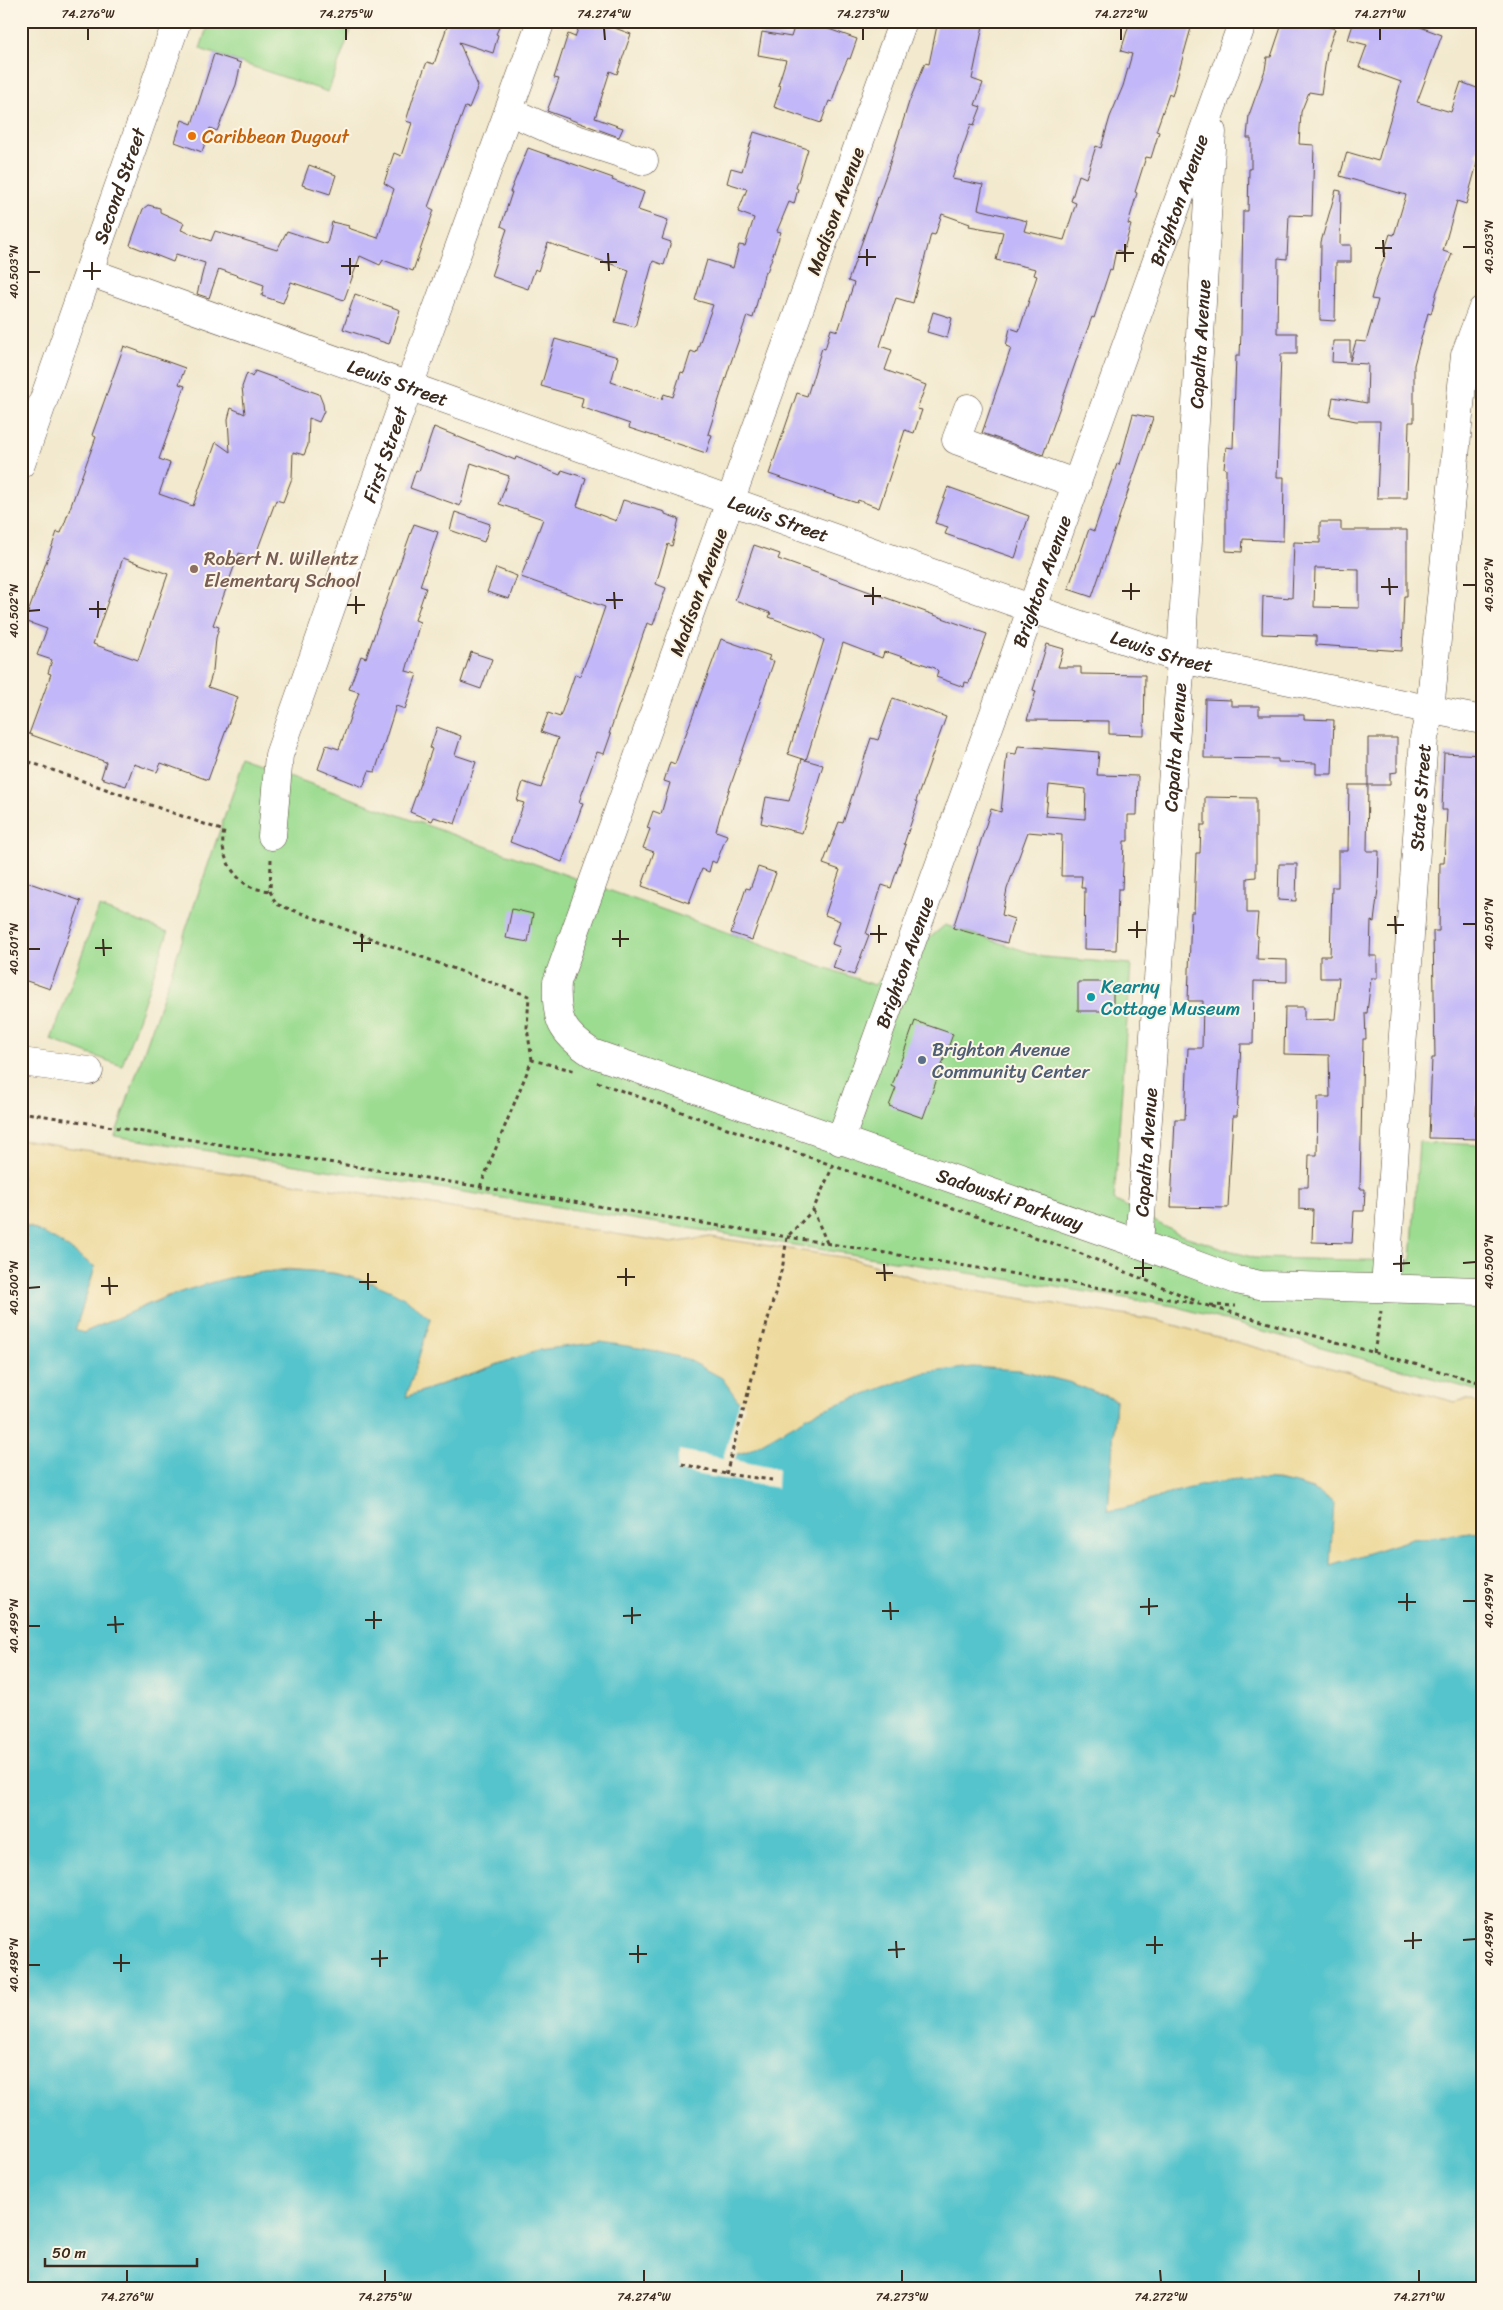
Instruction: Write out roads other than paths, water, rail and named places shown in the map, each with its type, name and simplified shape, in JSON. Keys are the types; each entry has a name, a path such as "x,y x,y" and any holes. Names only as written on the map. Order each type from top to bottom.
{"street":[{"name":"Second Street","path":"21,464 177,21"},
{"name":"First Street","path":"272,836 279,755 409,386 541,21"},
{"name":"Brighton Avenue","path":"836,1154 1243,21"},
{"name":"Madison Avenue","path":"560,1024 556,1001 557,982 731,501 897,23"},
{"name":"Capalta Avenue","path":"1139,1244 1181,660 1214,102"},
{"path":"509,110 558,133 644,161"},
{"name":"Lewis Street","path":"89,272 1181,660 1482,720"},
{"name":"State Street","path":"1387,1299 1424,738 1430,710 1465,355 1482,310"},
{"path":"968,408 956,440 1077,484"},
{"name":"Sadowski Parkway","path":"560,1024 573,1041 592,1053 836,1154 1139,1244 1237,1280 1260,1285 1387,1299 1482,1291"},
{"path":"21,1062 89,1070"}],"water":[{"path":"21,1225 51,1237 95,1267 75,1330 83,1333 180,1293 213,1282 246,1275 280,1271 314,1271 350,1277 372,1283 393,1292 410,1302 431,1319 406,1397 538,1350 601,1342 646,1349 687,1359 722,1378 742,1406 733,1440 734,1455 746,1452 816,1412 923,1373 973,1367 1019,1370 1068,1382 1116,1400 1108,1511 1134,1506 1175,1492 1226,1481 1260,1479 1295,1484 1314,1490 1334,1503 1330,1565 1413,1539 1482,1532 1482,2289 21,2289"}],"place":[{"name":"Caribbean Dugout","path":"192,136"},
{"name":"Robert N. Willentz Elementary School","path":"194,569"},
{"name":"Kearny Cottage Museum","path":"1091,997"},
{"name":"Brighton Avenue Community Center","path":"922,1060"}]}
